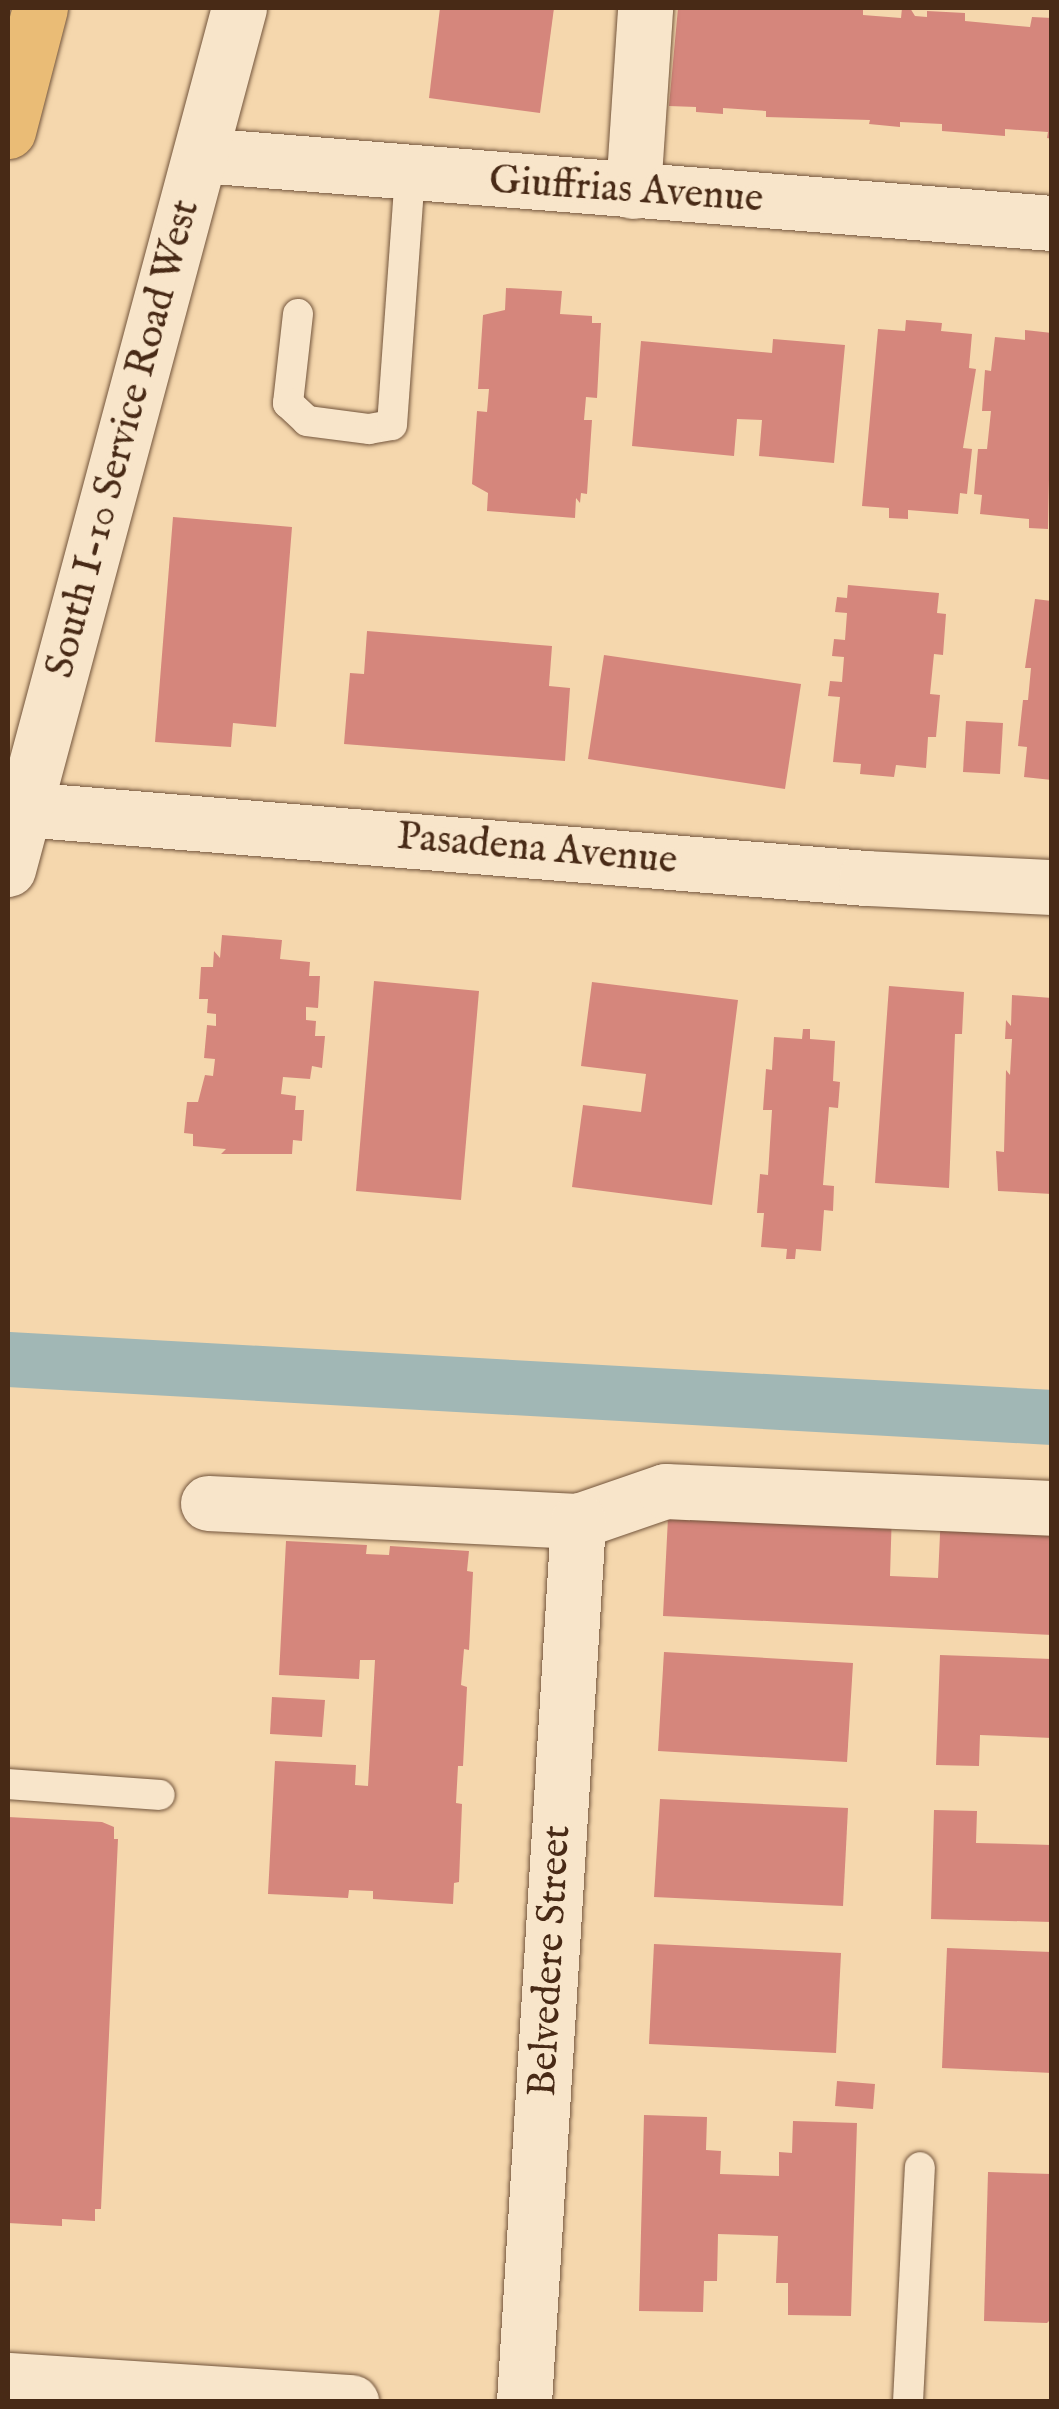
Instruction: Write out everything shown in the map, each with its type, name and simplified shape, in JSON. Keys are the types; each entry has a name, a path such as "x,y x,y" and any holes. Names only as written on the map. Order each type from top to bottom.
{"highway":[{"path":"8,131 40,8"}],"street":[{"name":"South I-10 Service Road West","path":"8,869 239,8"},
{"path":"633,191 645,8"},
{"name":"Giuffrias Avenue","path":"201,155 410,175 1052,222"},
{"name":"Pasadena Avenue","path":"23,810 866,878 1052,887"},
{"path":"208,1503 578,1520 666,1492 1052,1508"},
{"name":"Belvedere Street","path":"524,2402 578,1520"},
{"path":"8,2380 351,2402"}],"lane":[{"path":"298,314 288,403 306,421 369,429 392,426 410,175"},
{"path":"8,1784 160,1795"},
{"path":"908,2402 920,2167"}],"building":[{"path":"440,8 554,8 540,113 429,98"},
{"path":"678,8 863,8 863,15 901,18 902,8 910,8 915,16 927,17 927,11 965,13 965,21 1030,27 1032,17 1052,18 1052,139 1047,138 1048,132 1005,129 1005,136 942,131 942,124 900,122 900,127 869,124 870,120 766,117 766,111 723,108 723,114 669,106"},
{"path":"506,288 562,291 560,314 592,316 592,323 601,323 597,398 586,397 584,420 592,420 587,494 581,493 580,503 576,498 575,518 487,511 488,493 472,484 477,411 487,412 489,389 478,389 483,315 505,310"},
{"path":"906,320 942,323 941,331 972,334 969,368 976,369 963,448 972,449 967,494 960,493 958,514 908,510 908,519 889,518 889,508 862,506 878,329 905,331"},
{"path":"1025,330 1052,333 1048,529 1029,528 1029,519 980,514 982,495 974,494 978,449 987,449 991,411 982,411 985,370 991,371 995,337 1025,340"},
{"path":"773,339 845,345 834,463 759,456 762,420 737,419 734,456 632,446 641,341 772,353"},
{"path":"173,517 292,527 276,727 233,723 231,747 155,742"},
{"path":"848,585 939,593 937,613 946,614 943,655 934,654 930,694 940,695 936,737 928,737 926,768 896,765 894,777 860,774 861,764 833,762 840,697 828,696 830,681 842,682 844,657 832,656 834,639 845,640 847,613 835,612 837,597 847,598"},
{"path":"1035,599 1052,601 1052,780 1024,777 1027,747 1018,746 1023,700 1028,700 1031,668 1025,668"},
{"path":"367,631 552,646 549,686 570,688 565,761 344,744 350,673 364,674"},
{"path":"604,655 801,684 785,789 588,759"},
{"path":"966,721 1003,723 1000,774 963,772"},
{"path":"222,935 282,940 280,959 310,962 309,976 320,976 318,1008 306,1007 306,1020 316,1021 315,1036 325,1036 322,1068 312,1066 310,1079 283,1077 281,1094 296,1096 295,1110 304,1110 302,1141 293,1140 292,1154 221,1154 226,1149 193,1146 193,1134 184,1133 187,1102 198,1102 205,1075 213,1076 215,1059 204,1058 207,1025 216,1026 216,1014 207,1013 208,999 199,999 201,967 213,967 214,951 220,958"},
{"path":"374,981 479,991 461,1200 356,1191"},
{"path":"592,982 738,1000 712,1205 572,1187 583,1105 641,1112 646,1074 581,1066"},
{"path":"889,986 964,992 962,1034 955,1034 949,1188 875,1183"},
{"path":"1012,995 1052,998 1052,1194 998,1191 996,1151 1004,1152 1006,1070 1010,1075 1012,1039 1005,1039 1006,1020 1011,1026"},
{"path":"803,1029 810,1029 810,1039 835,1041 833,1081 840,1082 838,1108 829,1107 823,1185 834,1186 833,1211 824,1210 821,1251 796,1249 795,1259 786,1259 787,1249 761,1247 764,1213 757,1213 760,1174 768,1175 772,1110 763,1110 766,1069 772,1070 774,1037 802,1039"},
{"path":"669,1498 892,1511 890,1576 938,1578 941,1512 1052,1529 1052,1635 663,1616"},
{"path":"286,1541 367,1545 366,1554 389,1555 390,1546 469,1551 467,1571 473,1572 469,1650 464,1649 461,1685 467,1687 463,1766 458,1766 456,1803 462,1804 459,1882 454,1883 453,1904 373,1899 373,1891 349,1890 348,1898 268,1894 275,1761 356,1765 355,1785 368,1786 375,1660 360,1660 359,1679 279,1675"},
{"path":"664,1652 853,1663 847,1762 658,1751"},
{"path":"940,1655 1052,1659 1052,1738 980,1735 979,1766 936,1765"},
{"path":"272,1697 325,1700 322,1737 270,1734"},
{"path":"660,1799 848,1808 843,1906 654,1897"},
{"path":"934,1810 977,1811 976,1843 1052,1845 1052,1922 931,1919"},
{"path":"8,1817 102,1822 114,1827 114,1839 118,1839 101,2209 95,2209 95,2221 62,2219 62,2226 8,2223"},
{"path":"654,1944 841,1953 836,2053 649,2044"},
{"path":"947,1948 1052,1952 1052,2073 942,2068"},
{"path":"837,2081 875,2084 873,2109 835,2106"},
{"path":"644,2115 707,2117 706,2150 721,2151 720,2174 779,2176 779,2152 792,2153 793,2121 857,2123 851,2316 788,2315 788,2283 776,2283 778,2236 718,2234 717,2281 704,2281 703,2312 639,2311"},
{"path":"988,2172 1052,2174 1052,2318 1047,2323 984,2321"}],"waterway":[{"path":"8,1359 1052,1417"}]}
